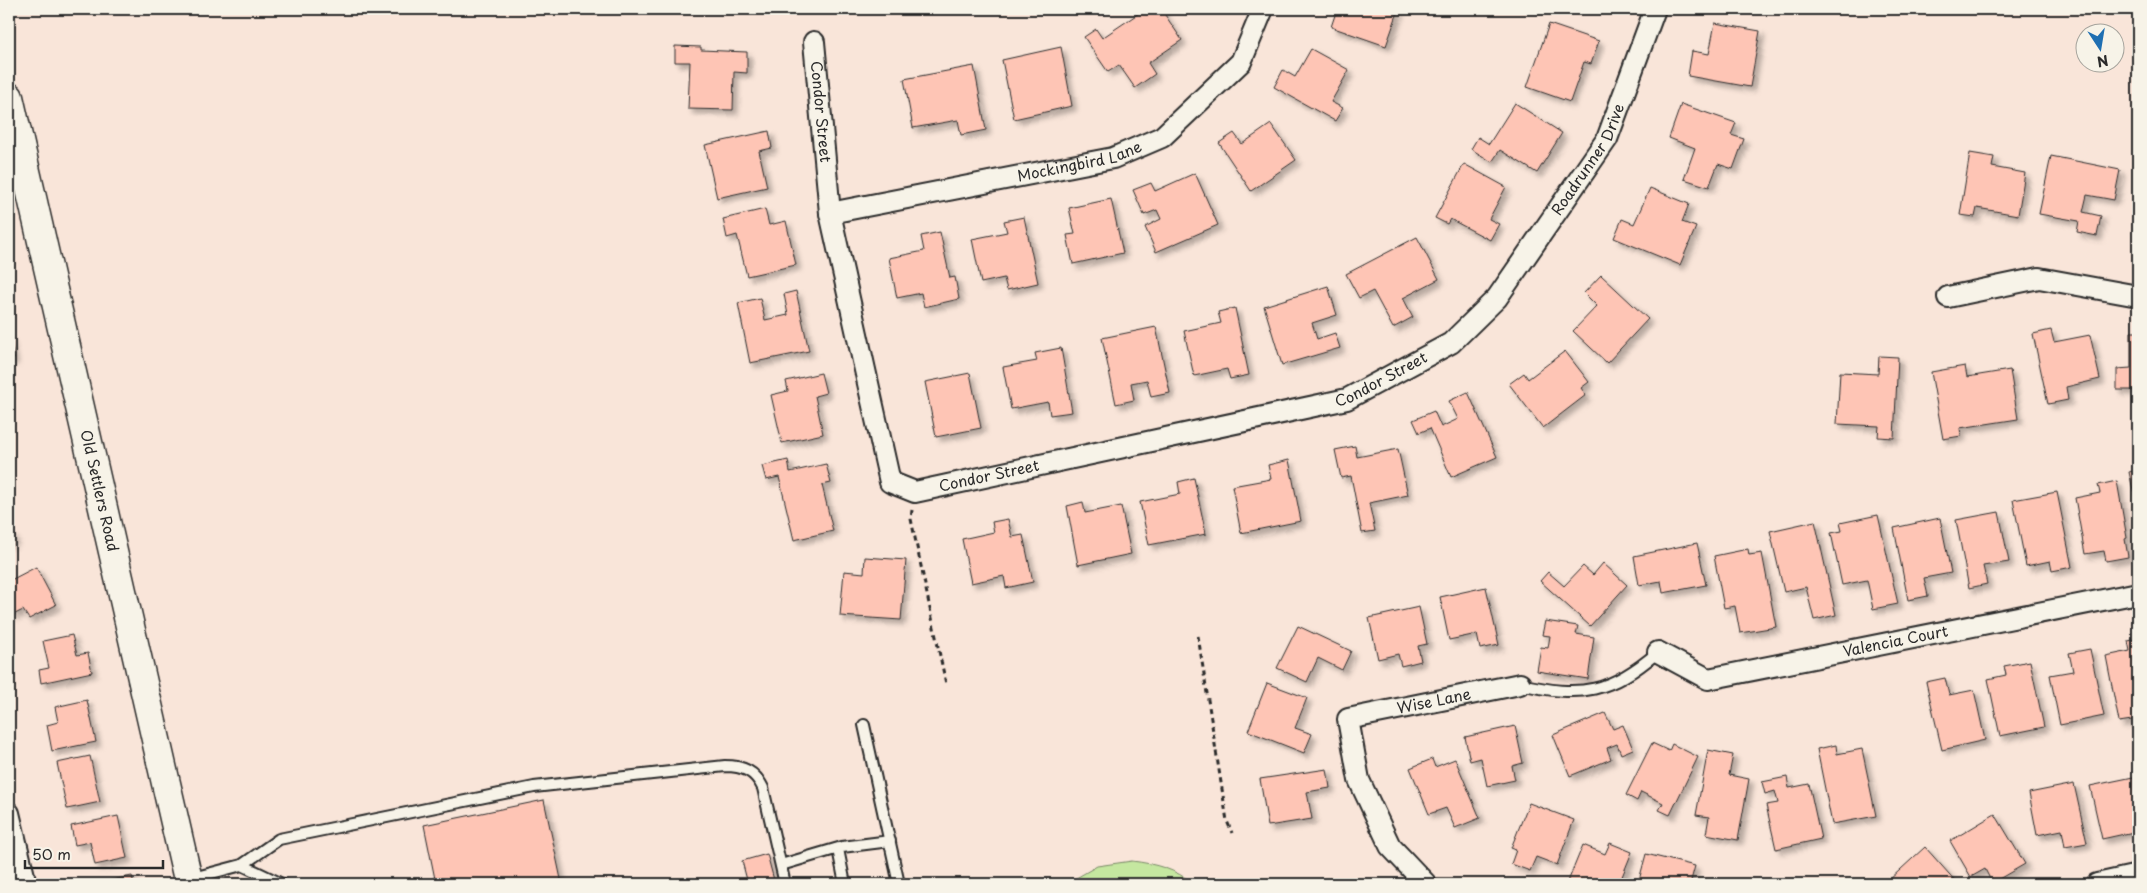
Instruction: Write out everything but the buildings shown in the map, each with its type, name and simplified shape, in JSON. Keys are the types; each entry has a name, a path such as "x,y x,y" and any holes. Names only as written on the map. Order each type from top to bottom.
{"street":[{"name":"Mockingbird Lane","path":"830,213 1113,158 1162,137 1241,62 1263,9"},
{"name":"Roadrunner Drive","path":"1497,298 1607,139 1655,9"},
{"name":"Condor Street","path":"814,42 830,213 890,482 915,492 1346,399 1451,343 1497,298"},
{"name":"Old Settlers Road","path":"9,97 188,882"},
{"path":"1948,297 2039,278 2138,296"},
{"name":"Valencia Court","path":"1658,652 1708,679 2138,592"},
{"name":"Wise Lane","path":"1426,884 1390,846 1358,780 1348,719 1520,684"},
{"path":"9,813 26,884"},
{"path":"2097,884 2138,875"}],"lane":[{"path":"1520,684 1560,691 1585,691 1612,684 1637,670 1658,652"},
{"path":"864,725 899,884"},
{"path":"188,882 242,865 279,839 534,787 725,766 744,768 758,779 763,788 785,884"},
{"path":"781,865 838,848 890,841"},
{"path":"838,848 846,884"},
{"path":"242,865 278,883"}],"path":[{"path":"915,492 911,519 946,684"},
{"path":"1198,636 1227,821 1232,833"}],"green space":[{"path":"1132,861 1165,868 1180,874 1194,884 1150,884 1138,881 1107,884 1066,884 1097,866"}]}
